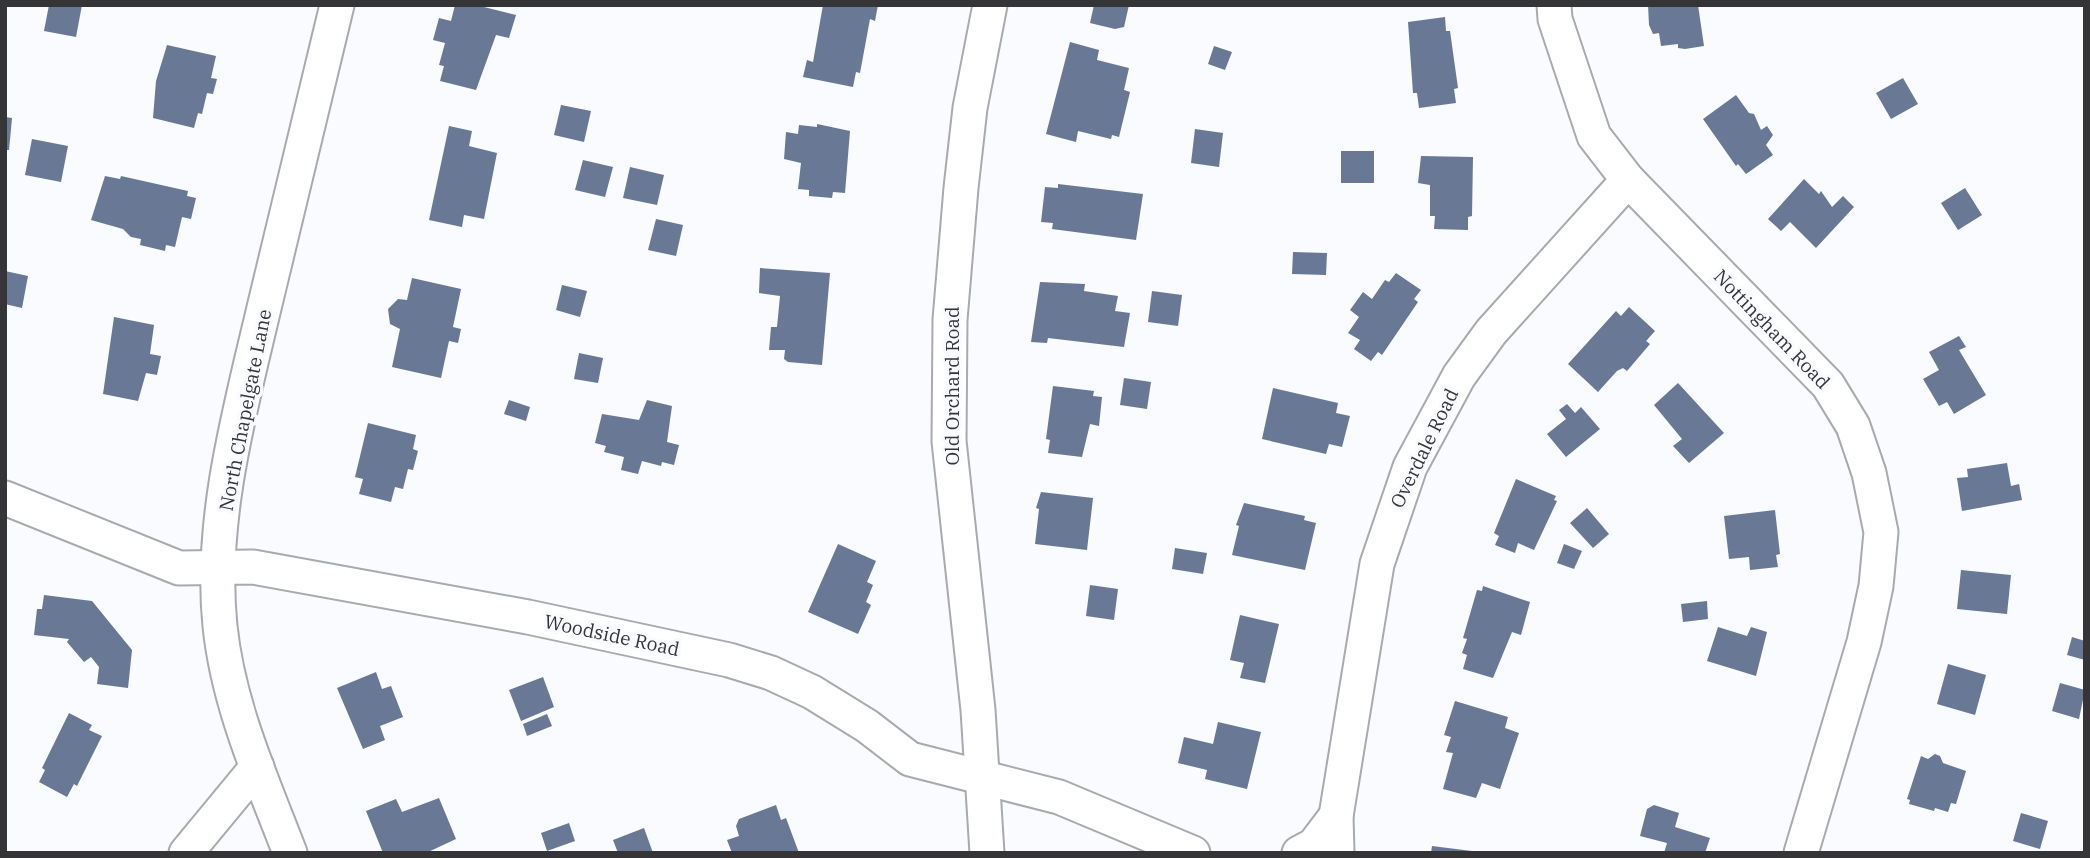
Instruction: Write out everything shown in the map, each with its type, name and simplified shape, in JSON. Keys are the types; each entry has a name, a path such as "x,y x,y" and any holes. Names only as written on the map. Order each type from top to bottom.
{"street":[{"name":"North Chapelgate Lane","path":"290,853 257,767 233,693 220,627 218,567 228,477 246,387 337,5"},
{"name":"Old Orchard Road","path":"987,853 978,710 949,441 949,374 950,320 961,188 970,108 990,5"},
{"name":"Nottingham Road","path":"1554,5 1563,46 1594,136 1628,180 1828,386 1853,426 1869,474 1881,532 1876,586 1864,642 1801,853"},
{"name":"Overdale Road","path":"1337,853 1336,816 1377,564 1410,467 1459,376 1491,332 1628,180"},
{"name":"Woodside Road","path":"5,498 179,568 253,567 528,617 729,660 771,673 812,692 867,726 909,759 1059,797 1193,853"},
{"path":"186,853 257,767"},
{"name":"Overdale Road","path":"1299,853 1314,845 1336,816"}],"building":[{"path":"49,5 82,5 76,37 44,31"},
{"path":"455,5 476,5 516,15 509,38 496,35 476,90 440,81 444,66 439,65 445,43 433,40 439,18 451,21"},
{"path":"823,5 878,5 875,21 870,19 860,73 856,72 853,87 803,77 807,60 813,62"},
{"path":"1094,5 1129,5 1124,27 1115,29 1090,23"},
{"path":"1648,5 1698,5 1704,46 1685,49 1678,48 1678,44 1661,46 1659,33 1653,34 1649,25"},
{"path":"1445,17 1446,31 1450,31 1458,88 1454,89 1456,103 1419,108 1417,93 1413,93 1408,22"},
{"path":"1070,42 1099,50 1097,60 1129,68 1124,90 1130,92 1119,137 1112,135 1111,139 1078,131 1076,142 1046,134"},
{"path":"167,45 216,56 211,78 217,79 213,94 207,93 202,114 198,113 194,128 153,118 156,81"},
{"path":"1214,46 1232,52 1225,70 1208,64"},
{"path":"1903,78 1918,104 1891,119 1876,93"},
{"path":"1736,95 1749,113 1754,114 1761,130 1767,126 1773,135 1766,145 1773,155 1746,174 1738,164 1736,166 1703,119"},
{"path":"561,105 591,111 584,142 554,135"},
{"path":"5,117 12,118 9,150 5,150"},
{"path":"817,124 850,131 845,193 833,192 832,198 809,196 809,190 798,189 801,163 784,159 786,132 798,134 799,125 817,127"},
{"path":"449,126 472,131 469,146 497,153 484,219 464,215 462,227 429,220"},
{"path":"1195,129 1223,133 1219,167 1191,163"},
{"path":"32,139 68,146 61,182 25,175"},
{"path":"1341,151 1374,151 1374,183 1341,183"},
{"path":"1421,156 1473,157 1472,216 1468,217 1468,230 1434,229 1435,216 1430,216 1430,185 1418,183"},
{"path":"583,160 613,167 605,197 575,190"},
{"path":"630,167 664,175 657,205 623,198"},
{"path":"105,176 120,179 121,176 188,191 187,196 196,198 191,219 182,217 175,247 166,245 165,251 140,245 141,239 131,237 123,229 91,220"},
{"path":"1804,179 1819,194 1821,191 1832,207 1843,196 1854,207 1816,248 1790,222 1781,231 1768,219"},
{"path":"1058,184 1143,194 1136,240 1052,229 1053,223 1041,222 1045,187 1058,188"},
{"path":"1965,188 1982,215 1958,230 1941,203"},
{"path":"656,219 683,225 676,256 648,250"},
{"path":"1293,252 1327,253 1326,275 1292,274"},
{"path":"760,268 830,273 822,365 788,362 784,359 785,350 769,350 771,327 777,327 780,296 759,293"},
{"path":"5,271 28,276 22,308 5,304"},
{"path":"1396,273 1421,290 1414,299 1418,302 1382,355 1378,352 1371,361 1354,349 1360,340 1348,333 1359,317 1350,310 1363,292 1372,299 1385,280 1389,282"},
{"path":"412,278 461,289 453,327 461,329 458,343 449,341 441,378 392,367 400,329 390,324 388,309 398,299 407,300"},
{"path":"1040,282 1085,284 1084,291 1118,296 1115,311 1130,313 1124,347 1048,338 1047,343 1031,342"},
{"path":"562,285 587,291 580,317 556,310"},
{"path":"1152,291 1182,295 1178,326 1148,322"},
{"path":"1629,307 1655,331 1646,341 1650,344 1627,371 1623,368 1617,371 1598,392 1568,364 1616,311 1621,316"},
{"path":"114,317 154,325 150,354 161,356 157,375 146,373 138,401 103,394"},
{"path":"1959,336 1966,347 1959,350 1986,395 1954,414 1947,402 1939,406 1923,379 1939,370 1929,352"},
{"path":"579,353 603,358 598,383 574,379"},
{"path":"1124,378 1151,382 1147,409 1120,405"},
{"path":"1678,383 1724,433 1689,463 1673,446 1682,439 1654,405"},
{"path":"1053,386 1094,391 1093,396 1102,397 1099,426 1090,424 1082,457 1048,453 1050,440 1046,439"},
{"path":"1273,388 1338,403 1336,413 1350,416 1342,447 1329,444 1326,454 1262,439"},
{"path":"509,400 530,407 526,421 504,414"},
{"path":"647,400 672,406 667,442 679,445 674,465 662,462 661,466 642,461 638,474 621,470 624,457 604,452 606,446 595,443 602,414 639,420"},
{"path":"1567,404 1575,413 1581,407 1600,429 1566,457 1547,434 1566,419 1559,410"},
{"path":"368,423 416,435 413,449 418,451 413,470 408,469 403,489 395,487 391,502 359,494 363,479 355,477"},
{"path":"2007,463 2011,486 2019,484 2022,500 1962,511 1957,478 1968,477 1967,469"},
{"path":"1516,479 1556,496 1554,500 1557,501 1534,550 1518,543 1515,553 1495,545 1499,536 1494,533"},
{"path":"1041,492 1093,498 1087,550 1035,544 1039,509 1036,508"},
{"path":"1244,503 1305,516 1304,520 1316,523 1305,570 1232,555 1239,526 1236,525"},
{"path":"1587,508 1609,534 1593,548 1570,523"},
{"path":"1775,510 1780,554 1776,555 1778,567 1750,570 1749,557 1729,559 1724,516"},
{"path":"838,544 876,561 867,582 873,585 866,602 871,605 858,634 808,612"},
{"path":"1564,544 1582,551 1574,569 1557,563"},
{"path":"1175,548 1207,553 1203,574 1172,569"},
{"path":"1961,570 2011,575 2007,614 1957,609"},
{"path":"1090,585 1118,589 1114,620 1086,616"},
{"path":"1483,586 1530,602 1521,635 1512,632 1493,678 1463,669 1467,655 1462,653 1467,639 1463,638 1477,590 1482,591"},
{"path":"44,595 92,601 132,650 128,688 97,684 99,667 91,657 84,662 67,642 69,639 34,635 37,609 42,609"},
{"path":"1707,601 1708,619 1683,622 1681,604"},
{"path":"1240,615 1279,624 1265,683 1240,678 1244,663 1230,660"},
{"path":"1718,627 1747,636 1751,627 1767,632 1756,676 1707,661"},
{"path":"2072,637 2085,641 2085,660 2067,655"},
{"path":"1948,664 1986,675 1975,715 1937,704"},
{"path":"376,672 382,689 391,686 403,717 380,726 385,740 363,749 337,688"},
{"path":"543,677 554,707 521,721 509,690"},
{"path":"2060,683 2085,690 2079,719 2052,711"},
{"path":"1455,701 1508,717 1505,728 1519,733 1500,789 1482,783 1476,798 1443,789 1453,753 1446,752 1451,737 1444,735"},
{"path":"69,713 92,725 89,730 102,736 77,786 74,784 67,797 39,782 45,770 42,768"},
{"path":"547,714 552,726 527,736 523,724"},
{"path":"1218,722 1261,732 1247,789 1205,779 1207,770 1178,763 1184,737 1213,744"},
{"path":"1935,754 1940,756 1943,763 1966,771 1956,804 1951,803 1948,812 1909,804 1910,800 1907,799 1921,756 1928,759"},
{"path":"439,798 456,839 426,853 383,853 366,811 396,799 402,812"},
{"path":"776,805 781,820 786,818 799,853 732,853 727,840 739,836 736,826 739,819"},
{"path":"1654,805 1679,813 1675,827 1710,838 1705,853 1664,853 1667,843 1640,836 1647,809"},
{"path":"2021,813 2048,821 2040,849 2013,841"},
{"path":"569,823 575,841 547,851 541,833"},
{"path":"644,828 653,853 618,853 613,840"},
{"path":"1432,846 1472,851 1431,853"}]}
